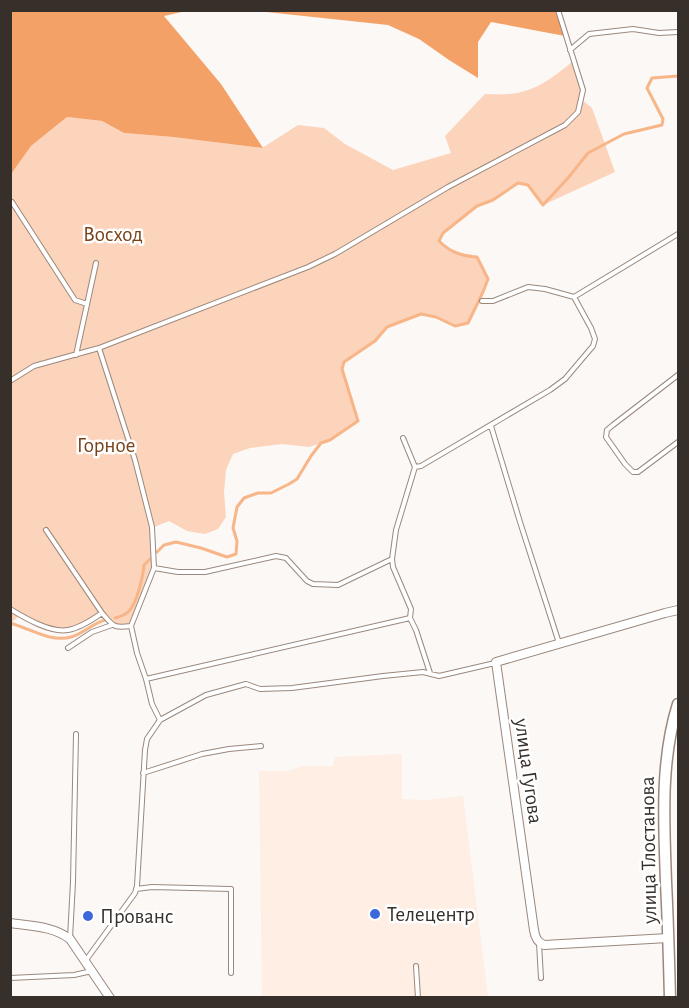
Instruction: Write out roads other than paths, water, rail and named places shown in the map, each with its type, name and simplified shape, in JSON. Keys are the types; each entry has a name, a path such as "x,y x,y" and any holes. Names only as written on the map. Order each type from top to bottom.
{"main road":[{"name":"улица Тлостанова","path":"670,998 665,790 668,742 678,704"}],"street":[{"path":"496,662 678,610"},
{"name":"улица Гугова","path":"496,662 534,930 539,943"},
{"path":"10,923 62,932 70,939 110,998"},
{"path":"539,943 544,945 668,938"}],"lane":[{"path":"10,381 33,366 99,348 317,263 448,187 565,125 578,112 583,90 558,10"},
{"path":"570,50 589,34 633,29 659,33 678,32"},
{"path":"12,202 75,300 87,304"},
{"path":"482,301 493,301 528,287 574,297 678,234"},
{"path":"76,355 96,263"},
{"path":"415,467 422,466 491,426 550,390 565,378 593,346 595,339 574,297"},
{"path":"99,348 135,460 152,527 154,568 131,626 152,704 160,720"},
{"path":"678,375 613,425 606,437 633,472 638,472 678,442"},
{"path":"491,426 559,644"},
{"path":"403,438 415,467 396,530 392,559 393,567 411,609 410,618 417,630 430,674"},
{"path":"46,530 112,625 131,626"},
{"path":"154,568 178,572 205,572 276,556 286,558 307,581 313,584 338,585 392,559"},
{"path":"10,609 44,627 67,630 91,621 102,613"},
{"path":"146,679 410,618"},
{"path":"68,648 92,632 112,625"},
{"path":"86,961 135,893 145,750 147,739 160,720 206,694 246,684 260,689 292,688 423,672 439,676 496,662"},
{"path":"70,939 76,734"},
{"path":"143,772 202,754 261,746"},
{"path":"136,889 152,887 231,889 231,973"},
{"path":"539,943 541,978"},
{"path":"416,966 418,998"},
{"path":"10,978 74,975 93,971"}],"waterway":[{"path":"157,552 164,545 176,542 227,557 236,554 237,541 233,528 237,507 244,498 258,493 271,493 297,479 321,443 330,440 358,421 342,369 344,362 375,341 387,327 421,314 436,317 455,326 468,323 488,279 477,257 456,253 439,241 443,233 477,206 493,200 518,183 528,185 543,205 588,153 624,134 662,125 663,119 647,88 652,78 678,76"},
{"path":"115,618 128,612 134,603 144,565 150,559"},
{"path":"10,623 48,637 63,638 75,636 105,620"}],"place":[{"name":"Телецентр","path":"375,914"},
{"name":"Прованс","path":"88,916"}],"park label":[{"name":"Восход","path":"113,234"},
{"name":"Горное","path":"106,445"}]}
